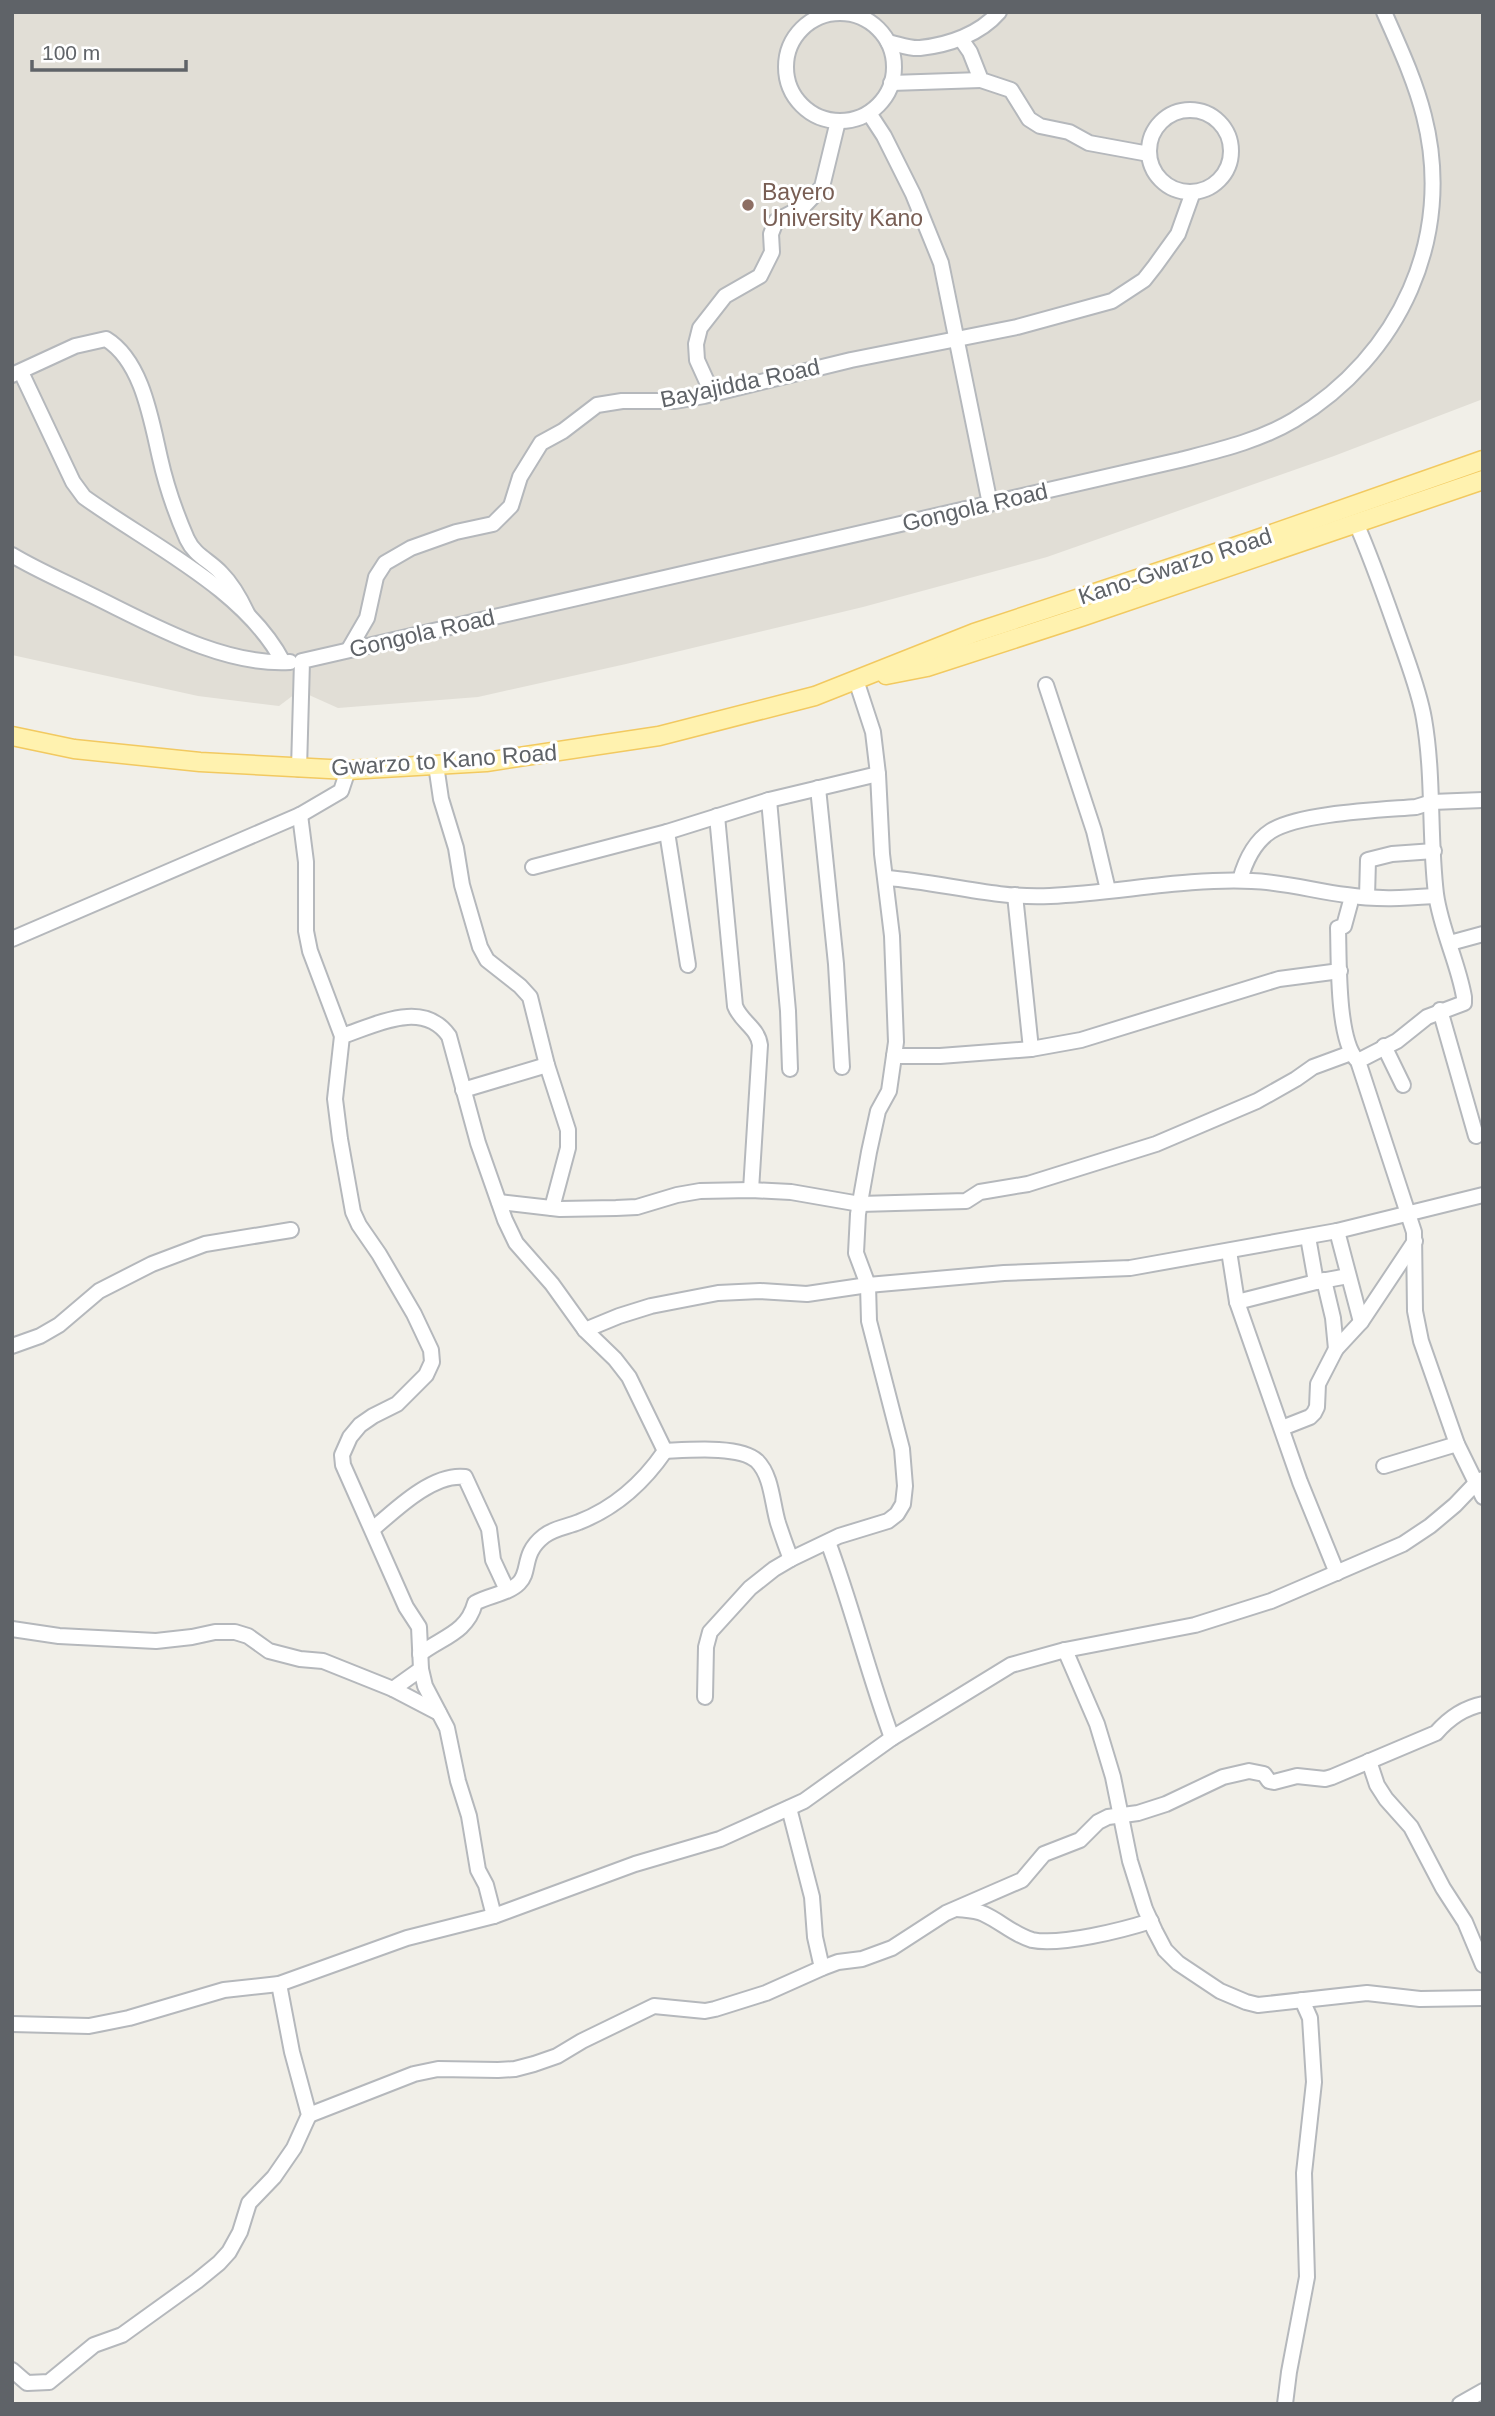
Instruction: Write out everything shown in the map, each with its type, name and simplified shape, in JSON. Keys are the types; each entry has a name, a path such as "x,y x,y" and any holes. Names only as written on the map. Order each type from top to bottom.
{"main road":[{"name":"Kano-Gwarzo Road","path":"862,678 974,633 1249,542 1483,460"},
{"path":"862,678 927,667 1483,480"},
{"name":"Gwarzo to Kano Road","path":"12,736 74,749 299,769 348,770 436,765 554,753 659,736 815,696 862,678"}],"street":[{"path":"888,42 918,48 961,39 990,22 999,12"},
{"name":"Gongola Road","path":"12,555 140,619 198,644 234,657 283,662 302,661 1180,460 1246,442 1295,420 1364,363 1404,305 1419,272 1427,243 1433,178 1425,117 1384,12"},
{"path":"834,13 865,19 878,29 888,42 893,57 894,73 891,83 881,102 869,113 838,121 822,118 808,110 797,99 789,85 787,61 794,38 804,26 834,13"},
{"path":"961,39 970,52 981,80"},
{"path":"891,83 981,80 1011,90 1029,119 1040,126 1069,132 1089,143 1149,154"},
{"path":"1191,110 1205,112 1217,119 1231,142 1227,169 1219,180 1194,192 1169,186 1152,167 1149,154 1150,141 1165,118 1191,110"},
{"path":"869,113 884,136 930,232 941,263 990,504"},
{"path":"712,393 697,360 696,344 700,328 724,296 760,276 772,252 771,234 776,221 803,207 822,187 838,121"},
{"name":"Bayajidda Road","path":"349,649 367,618 376,577 385,563 411,548 493,524 511,506 520,477 541,443 563,431 597,405 608,401 675,401 851,360 958,341 1090,309 1112,301 1144,280 1178,234 1194,192"},
{"path":"247,612 180,561 84,497 73,482 17,373 84,344 106,339 116,345 136,376 146,398 160,460 191,548 220,571 233,586 247,612 283,662"},
{"path":"499,1202 552,1208 637,1207 700,1191 751,1190 791,1192 860,1204 965,1201 981,1192 1065,1174 1156,1144 1256,1101 1313,1067 1354,1057 1396,1041 1427,1017 1464,1003 1462,986 1436,896 1429,753 1417,690 1381,582 1356,523"},
{"path":"299,769 302,661"},
{"path":"705,1697 706,1647 710,1632 750,1588 791,1559 839,1536 888,1521 897,1514 903,1504 905,1486 902,1449 869,1321 868,1285 856,1253 860,1204 878,1111 889,1091 894,1056 895,995 887,878 882,854 878,774 862,678"},
{"path":"1046,685 1094,831 1108,890"},
{"path":"436,765 441,799 480,947 487,960 530,997 547,1065 568,1130 568,1149 552,1208"},
{"path":"12,939 300,815 341,791 348,770"},
{"path":"533,867 667,832 769,800 878,774"},
{"path":"818,788 836,964 842,1067"},
{"path":"769,800 789,1011 790,1069"},
{"path":"1240,880 1243,867 1256,843 1270,831 1287,823 1317,817 1416,807 1432,802 1483,800"},
{"path":"300,815 306,862 304,916 307,941 342,1036 335,1099 354,1212 359,1225 414,1314 431,1350 432,1362 426,1375 397,1404 360,1425 350,1437 342,1455 347,1475 407,1607 419,1627 425,1686 447,1728 458,1781 469,1816 478,1870 486,1885 494,1916"},
{"path":"717,816 735,1006 759,1036 760,1045 751,1190"},
{"path":"667,832 688,965"},
{"path":"1367,897 1368,860 1392,854 1434,851"},
{"path":"887,878 920,880 1015,895 1049,896 1208,880 1240,880 1385,899 1436,896"},
{"path":"1015,895 1031,1049"},
{"path":"1350,904 1347,921 1338,928 1343,1017 1354,1057 1409,1212 1415,1241 1417,1323 1457,1444 1479,1482 1483,1497"},
{"path":"1450,943 1483,934"},
{"path":"894,1056 940,1056 1031,1049 1081,1040 1279,979 1340,971"},
{"path":"1440,1010 1476,1136"},
{"path":"342,1036 408,1016 434,1021 449,1036 463,1090 499,1202 516,1243 552,1284 584,1330 615,1359 629,1377 665,1451"},
{"path":"1384,1046 1403,1086"},
{"path":"463,1090 547,1065"},
{"path":"584,1330 652,1306 718,1293 760,1291 807,1294 868,1285 1044,1270 1130,1268 1308,1237 1483,1195"},
{"path":"12,1346 40,1336 59,1325 99,1291 152,1264 205,1244 291,1230"},
{"path":"1337,1231 1361,1322"},
{"path":"1308,1237 1334,1318 1336,1349"},
{"path":"1282,1428 1310,1418 1314,1413 1317,1407 1318,1384 1336,1349 1361,1322 1415,1241"},
{"path":"1229,1251 1237,1303 1300,1482 1337,1573"},
{"path":"1237,1303 1348,1276"},
{"path":"1384,1466 1457,1444"},
{"path":"393,1689 471,1618 475,1603 519,1583 531,1547 540,1539 615,1503 637,1486 665,1451 739,1453 757,1461 772,1492 777,1519 791,1559"},
{"path":"373,1529 406,1501 437,1482 466,1477 489,1529 493,1560 507,1590"},
{"path":"12,2024 89,2026 129,2018 224,1990 279,1984 407,1938 494,1916 623,1868 720,1839 804,1801 892,1738 1011,1665 1065,1650 1160,1633 1217,1619 1271,1601 1403,1544 1455,1506 1479,1482"},
{"path":"828,1542 892,1738"},
{"path":"12,1629 59,1636 156,1641 215,1632 235,1632 248,1636 269,1651 300,1659 323,1661 393,1689 441,1713"},
{"path":"1065,1650 1097,1724 1113,1777 1130,1861 1151,1921 1166,1950 1178,1964 1220,1991 1246,2003 1258,2005 1367,1993 1420,1999 1483,1998"},
{"path":"309,2115 414,2074 438,2069 515,2069 534,2064 557,2056 654,2006 705,2011 766,1993 838,1962 862,1959 892,1948 946,1913 1014,1884 1029,1873 1044,1854 1080,1840 1098,1822 1166,1804 1223,1777 1236,1774 1256,1771 1274,1782 1302,1776 1325,1779 1436,1732 1458,1713 1483,1704"},
{"path":"1368,1761 1377,1786 1411,1827 1433,1870 1465,1922 1483,1965"},
{"path":"789,1808 813,1896 815,1937 822,1968"},
{"path":"957,1909 984,1914 1032,1940 1095,1935 1151,1921"},
{"path":"12,2370 27,2383 49,2382 94,2346 122,2335 219,2263 229,2252 240,2232 249,2203 274,2176 294,2148 309,2115 292,2052 279,1984"},
{"path":"1285,2404 1307,2277 1304,2173 1314,2082 1310,2018 1302,2000"},
{"path":"1460,2404 1483,2391"}],"shaded area":[{"name":"Bayero University Kano","path":"12,12 1483,12 1483,399 1334,456 1047,557 863,607 478,697 338,708 309,695 295,694 279,706 198,696 12,655"}],"place":[{"name":"Bayero University Kano","path":"748,205"}]}
